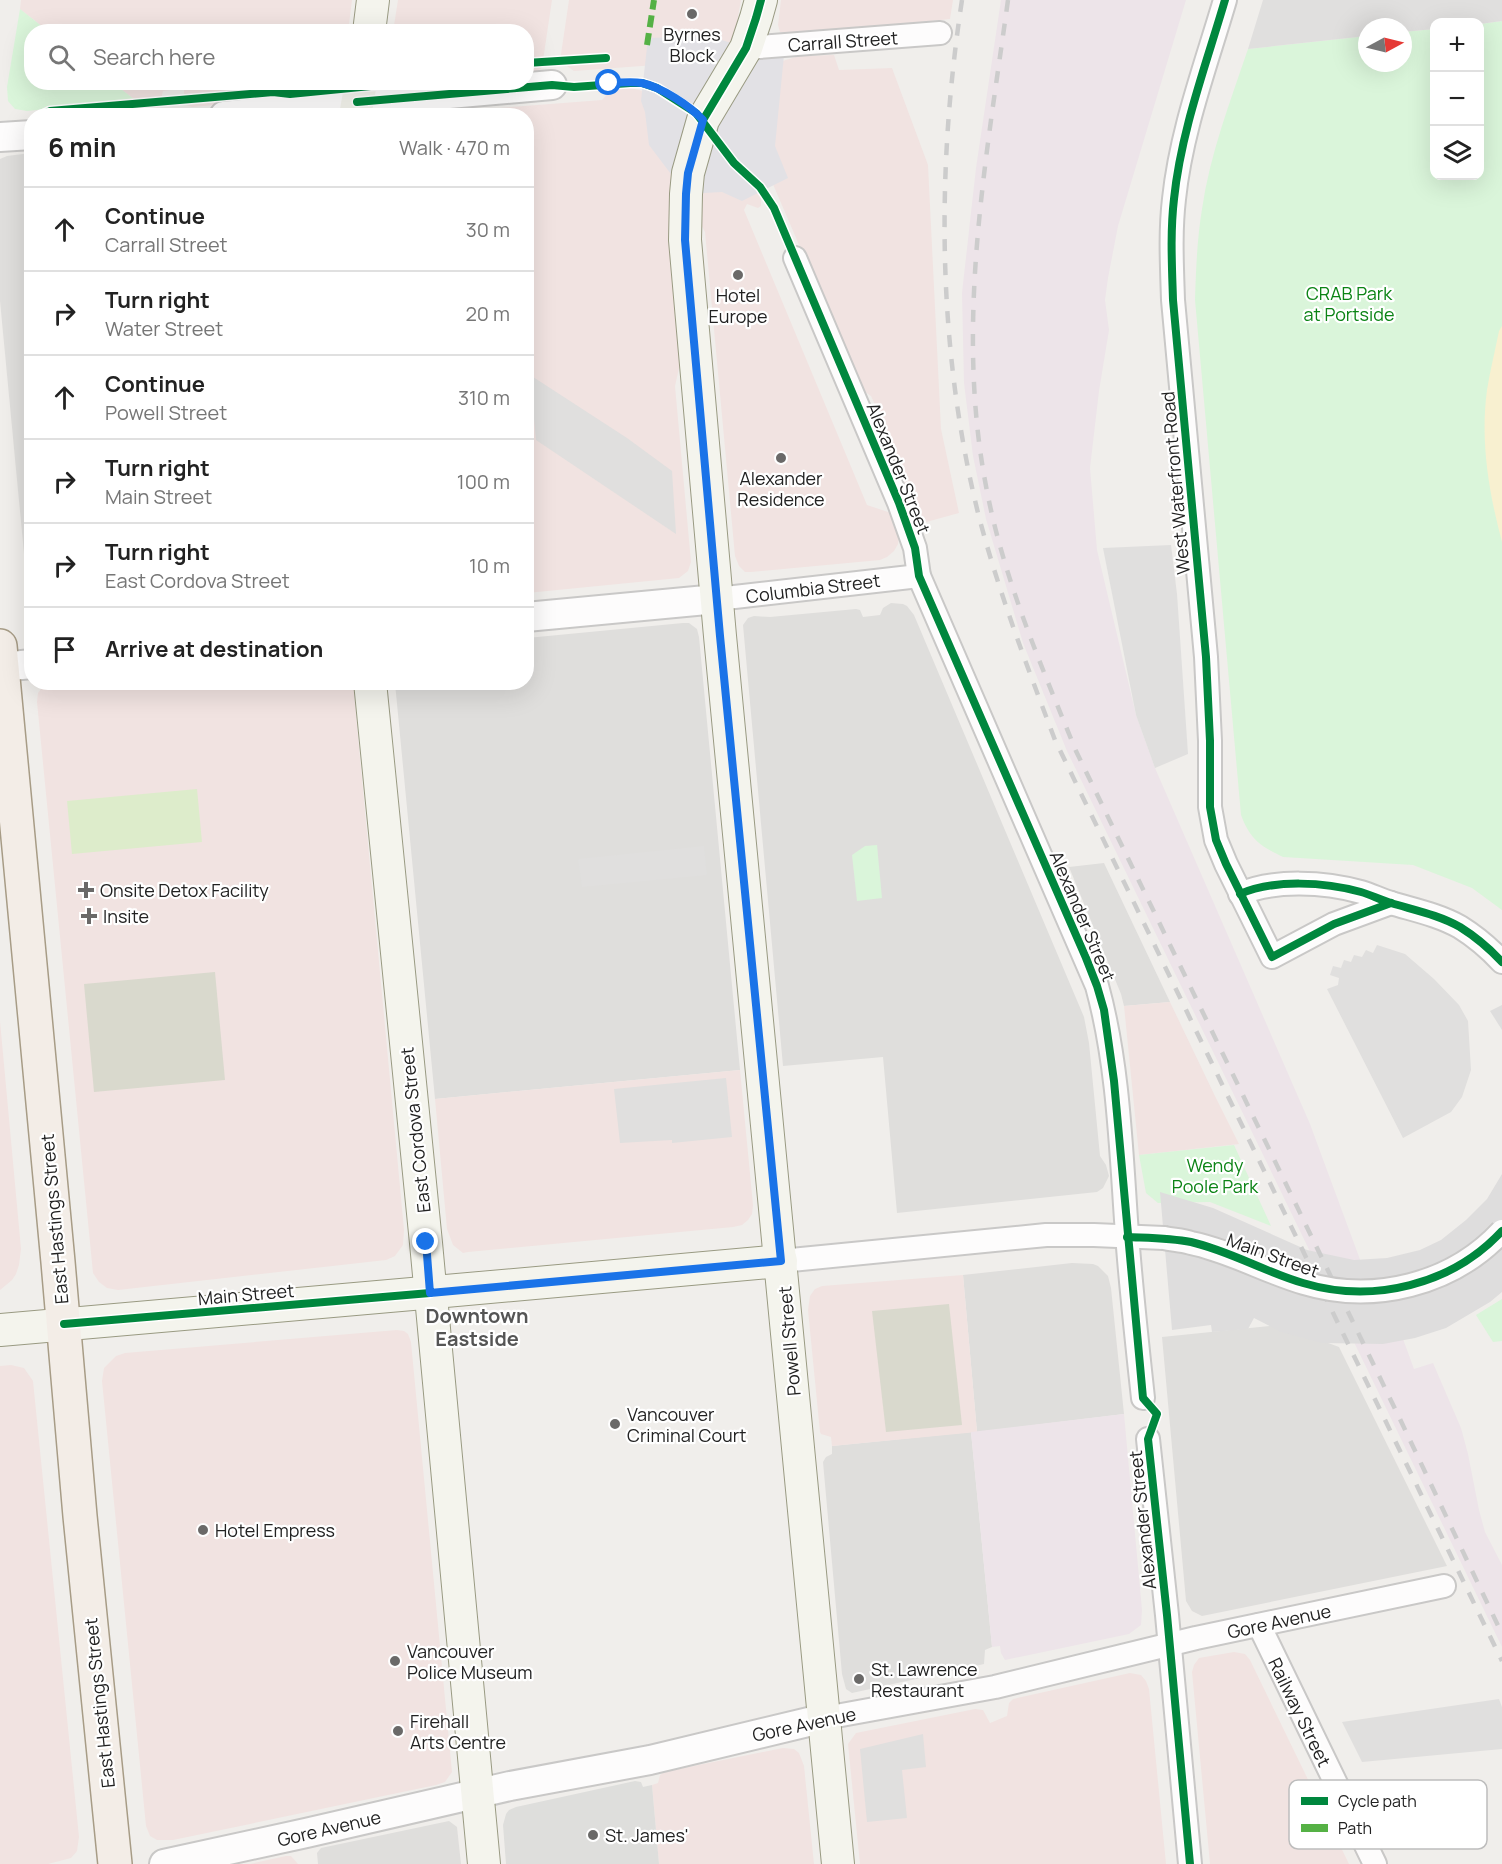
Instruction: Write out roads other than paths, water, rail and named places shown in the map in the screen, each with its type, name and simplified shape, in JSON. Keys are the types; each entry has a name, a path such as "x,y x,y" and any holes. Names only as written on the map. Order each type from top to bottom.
{"main road":[{"path":"370,24 374,0"},
{"name":"Powell Street","path":"761,0 746,48 703,120 688,173 685,240 717,599 838,1864"},
{"name":"East Hastings Street","path":"8,661 80,1516 114,1864"},
{"name":"East Cordova Street","path":"371,690 484,1864"},
{"name":"Main Street","path":"0,1330 781,1261"}],"street":[{"name":"West Waterfront Road","path":"1225,0 1180,157 1171,244 1173,300 1206,657 1210,807 1216,840 1272,957 1334,924 1391,903"},
{"name":"Carrall Street","path":"746,48 940,33"},
{"path":"534,86 552,85"},
{"path":"291,108 358,100 487,90"},
{"path":"0,137 24,136"},
{"name":"Alexander Street","path":"795,258 899,503 915,548 919,576 1097,986 1108,1035 1115,1090 1143,1398"},
{"name":"Columbia Street","path":"534,616 717,599 919,576"},
{"path":"1240,894 1255,887 1308,884 1334,886 1360,892 1458,926 1489,948 1502,962"},
{"name":"Main Street","path":"781,1261 1046,1235 1164,1238 1191,1242 1216,1250 1301,1283 1327,1289 1361,1292 1399,1288 1438,1276 1470,1259 1502,1231"},
{"name":"Alexander Street","path":"1148,1439 1190,1864"},
{"name":"Gore Avenue","path":"164,1864 478,1794 650,1760 825,1718 995,1687 1170,1645 1444,1586"},
{"name":"Railway Street","path":"1259,1625 1334,1780"},
{"name":"Railway Street","path":"1368,1849 1375,1864"}],"railway":[{"path":"962,0 948,129 945,194 948,325 965,454 979,517 1004,601 1055,740 1502,1661"},
{"path":"1008,0 977,243 973,365 977,425 986,486 1002,554 1024,621 1076,751 1502,1634"}],"place":[{"name":"Byrnes Block","path":"692,14"},
{"name":"Hotel Europe","path":"738,275"},
{"name":"Alexander Residence","path":"781,458"},
{"name":"Onsite Detox Facility","path":"86,890"},
{"name":"Insite","path":"89,916"},
{"name":"Vancouver Criminal Court","path":"615,1424"},
{"name":"Hotel Empress","path":"203,1530"},
{"name":"Vancouver Police Museum","path":"395,1661"},
{"name":"St. Lawrence Restaurant","path":"859,1679"},
{"name":"Firehall Arts Centre","path":"398,1731"},
{"name":"St. James'","path":"593,1835"}],"district":[{"name":"Downtown Eastside","path":"477,1326"}],"park label":[{"name":"CRAB Park at Portside","path":"1349,303"},
{"name":"Wendy Poole Park","path":"1215,1175"}]}
